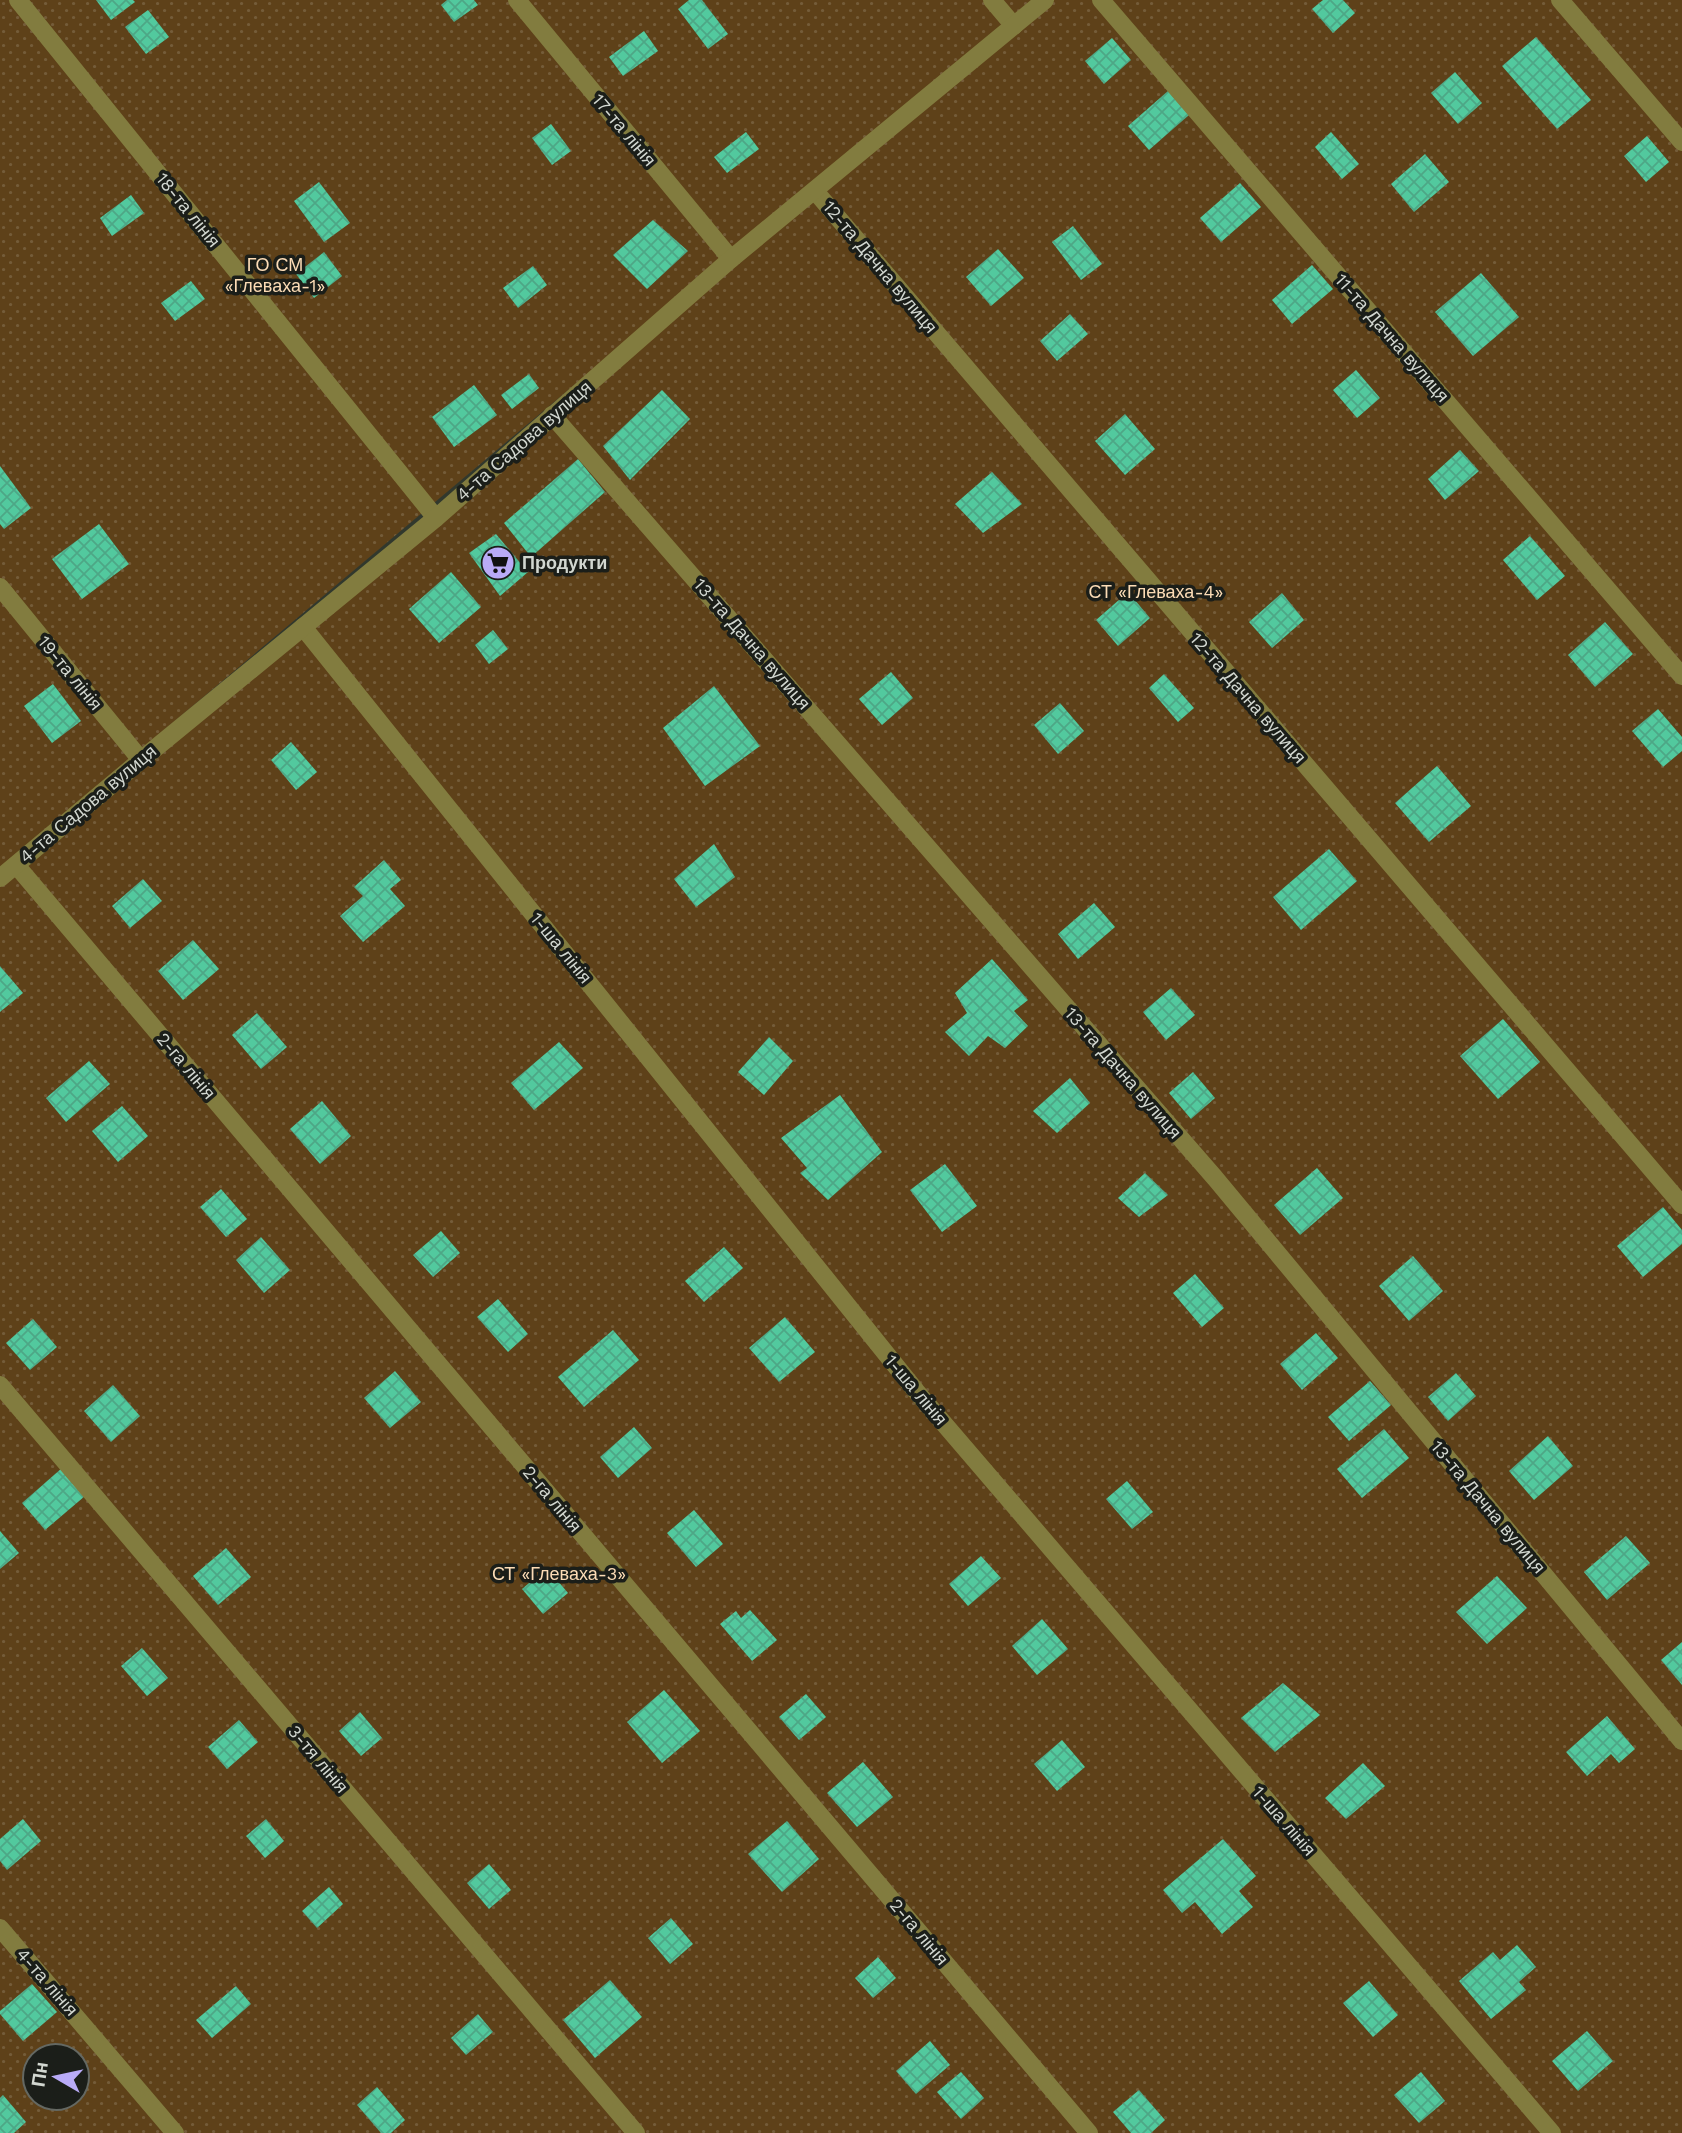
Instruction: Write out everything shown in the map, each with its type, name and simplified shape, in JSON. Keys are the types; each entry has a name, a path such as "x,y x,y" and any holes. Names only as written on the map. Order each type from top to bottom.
{"street":[{"name":"18-та лінія","path":"18,0 436,518"},
{"name":"17-та лінія","path":"517,0 731,259"},
{"path":"992,0 1014,26"},
{"name":"4-та Садова вулиця","path":"0,878 436,518 731,259 1045,0"},
{"name":"11-та Дачна вулиця","path":"1101,0 1682,676"},
{"path":"1560,0 1682,142"},
{"name":"12-та Дачна вулиця","path":"815,191 1682,1205"},
{"name":"13-та Дачна вулиця","path":"552,415 1214,1178 1682,1741"},
{"name":"19-та лінія","path":"0,587 141,760"},
{"name":"1-ша лінія","path":"303,626 916,1391 1552,2133"},
{"name":"2-га лінія","path":"16,865 1089,2133"},
{"name":"3-тя лінія","path":"0,1385 635,2133"},
{"name":"4-та лінія","path":"0,1928 175,2133"}],"green space":[{"name":"ГО СМ «Глеваха-1»","path":"0,0 1032,0 0,868"},
{"path":"1045,0 1682,0 1682,2133 0,2133 0,872"}],"building":[{"path":"96,0 133,0 135,2 111,20"},
{"path":"447,0 474,0 478,5 454,22 441,5"},
{"path":"689,0 702,0 728,34 708,49 678,9"},
{"path":"1323,0 1343,0 1355,13 1333,33 1312,9"},
{"path":"148,10 169,37 146,54 125,27"},
{"path":"644,31 658,51 623,76 609,57"},
{"path":"1536,37 1591,100 1557,129 1502,66"},
{"path":"1112,38 1131,60 1104,84 1085,61"},
{"path":"1455,72 1482,103 1458,124 1431,93"},
{"path":"1168,91 1189,115 1149,150 1128,126"},
{"path":"551,124 571,151 552,165 532,138"},
{"path":"746,132 759,149 727,173 714,157"},
{"path":"1331,132 1359,164 1342,179 1315,147"},
{"path":"1647,136 1669,162 1646,182 1624,156"},
{"path":"1425,154 1449,182 1414,212 1391,184"},
{"path":"319,182 350,223 324,242 294,201"},
{"path":"1240,183 1261,207 1221,242 1200,218"},
{"path":"131,195 144,213 112,236 100,218"},
{"path":"653,220 688,251 647,289 613,255"},
{"path":"1073,226 1102,264 1081,280 1052,242"},
{"path":"998,249 1024,278 991,306 966,277"},
{"path":"324,252 342,276 314,298 296,274"},
{"path":"1312,265 1333,289 1292,324 1272,300"},
{"path":"533,266 547,285 518,308 503,288"},
{"path":"1481,273 1519,317 1473,356 1435,312"},
{"path":"191,281 205,299 175,321 161,303"},
{"path":"1070,314 1088,334 1057,361 1040,341"},
{"path":"1356,370 1380,398 1357,418 1333,390"},
{"path":"529,374 539,388 512,409 501,395"},
{"path":"474,385 497,415 454,447 432,417"},
{"path":"662,390 690,419 630,480 603,446"},
{"path":"1125,414 1155,449 1125,475 1095,441"},
{"path":"1460,450 1479,471 1445,500 1428,479"},
{"path":"578,459 605,492 531,557 504,523"},
{"path":"0,466 31,508 4,529 0,524"},
{"path":"992,472 1022,504 983,533 955,504"},
{"path":"99,524 129,564 82,599 52,559"},
{"name":"Продукти","path":"496,534 528,572 500,596 469,553"},
{"path":"1530,536 1565,576 1537,600 1503,560"},
{"path":"451,572 481,607 439,643 409,609"},
{"path":"1128,592 1150,618 1118,646 1096,620"},
{"path":"1282,593 1304,620 1272,648 1249,622"},
{"path":"1605,622 1633,654 1595,687 1568,655"},
{"path":"493,630 508,649 489,664 475,645"},
{"path":"891,672 913,698 882,725 859,699"},
{"path":"1164,674 1194,708 1178,722 1149,688"},
{"path":"53,684 81,721 52,743 24,706"},
{"path":"714,686 760,746 705,786 663,728"},
{"path":"1060,703 1084,731 1058,754 1034,725"},
{"path":"1658,709 1682,737 1682,751 1663,767 1632,731"},
{"path":"291,742 317,772 296,790 271,760"},
{"path":"1437,766 1471,806 1429,842 1395,803"},
{"path":"714,844 735,877 696,907 674,879"},
{"path":"1329,849 1357,881 1301,930 1273,897"},
{"path":"384,860 401,880 390,889 405,906 363,942 340,916 363,896 354,887"},
{"path":"143,879 162,901 130,928 112,906"},
{"path":"1094,903 1115,927 1078,959 1058,934"},
{"path":"193,940 219,969 183,1000 158,971"},
{"path":"992,959 1028,1000 1014,1011 1028,1026 1005,1048 988,1036 969,1056 945,1032 967,1013 955,993"},
{"path":"0,966 23,993 0,1012"},
{"path":"1171,988 1195,1015 1166,1040 1143,1012"},
{"path":"257,1013 287,1047 261,1069 232,1035"},
{"path":"1503,1019 1540,1062 1498,1099 1460,1056"},
{"path":"769,1037 793,1061 764,1095 738,1072"},
{"path":"559,1042 583,1068 534,1110 511,1083"},
{"path":"89,1061 110,1084 66,1122 46,1098"},
{"path":"1193,1072 1215,1098 1191,1119 1169,1093"},
{"path":"1070,1078 1090,1103 1057,1133 1033,1111"},
{"path":"840,1095 882,1152 828,1200 800,1173 807,1168 781,1138"},
{"path":"322,1101 351,1136 320,1164 290,1129"},
{"path":"122,1106 148,1136 118,1162 92,1131"},
{"path":"945,1164 977,1206 942,1232 910,1190"},
{"path":"1317,1168 1343,1198 1300,1235 1274,1205"},
{"path":"1145,1173 1168,1195 1139,1217 1118,1198"},
{"path":"221,1189 247,1219 226,1237 200,1207"},
{"path":"1663,1207 1682,1230 1682,1244 1643,1277 1617,1246"},
{"path":"441,1231 460,1253 433,1277 413,1255"},
{"path":"261,1237 290,1270 264,1293 236,1260"},
{"path":"724,1247 743,1268 704,1302 685,1281"},
{"path":"1413,1256 1443,1291 1409,1321 1379,1286"},
{"path":"1195,1274 1224,1308 1202,1327 1173,1293"},
{"path":"498,1299 528,1334 508,1352 477,1317"},
{"path":"785,1317 815,1352 779,1382 749,1348"},
{"path":"33,1319 57,1347 30,1370 6,1343"},
{"path":"613,1330 639,1360 584,1407 558,1377"},
{"path":"1316,1333 1338,1358 1302,1390 1280,1364"},
{"path":"395,1371 421,1402 390,1428 364,1398"},
{"path":"1456,1373 1476,1396 1448,1421 1428,1397"},
{"path":"1370,1381 1391,1405 1349,1441 1328,1417"},
{"path":"113,1385 140,1416 111,1442 84,1411"},
{"path":"634,1427 652,1448 618,1478 600,1457"},
{"path":"1384,1429 1409,1458 1362,1498 1337,1469"},
{"path":"1548,1436 1573,1466 1534,1500 1509,1471"},
{"path":"62,1468 85,1496 45,1530 22,1503"},
{"path":"1127,1481 1153,1512 1132,1529 1106,1499"},
{"path":"694,1510 723,1544 696,1567 667,1533"},
{"path":"0,1531 19,1553 0,1569"},
{"path":"1626,1536 1650,1563 1607,1600 1584,1572"},
{"path":"226,1548 251,1577 218,1605 193,1576"},
{"path":"981,1556 1001,1578 968,1606 949,1584"},
{"path":"547,1568 568,1593 543,1614 522,1589"},
{"path":"1497,1576 1527,1608 1487,1644 1456,1612"},
{"path":"750,1610 777,1640 752,1661 720,1624 736,1611 741,1618"},
{"path":"1042,1619 1068,1649 1037,1675 1012,1646"},
{"path":"1682,1642 1682,1685 1661,1660"},
{"path":"142,1648 168,1678 147,1696 121,1666"},
{"path":"1283,1683 1320,1715 1275,1752 1241,1718"},
{"path":"664,1690 700,1731 662,1763 627,1722"},
{"path":"806,1694 826,1717 799,1740 779,1717"},
{"path":"360,1712 382,1738 361,1756 339,1731"},
{"path":"1607,1716 1635,1749 1619,1763 1611,1754 1587,1776 1566,1752"},
{"path":"239,1720 258,1742 227,1769 208,1747"},
{"path":"1062,1740 1085,1767 1057,1791 1034,1764"},
{"path":"863,1762 893,1797 857,1827 827,1793"},
{"path":"1363,1763 1385,1786 1346,1819 1325,1798"},
{"path":"23,1819 41,1841 7,1870 0,1861 0,1839"},
{"path":"266,1819 284,1841 265,1858 246,1836"},
{"path":"787,1821 819,1859 782,1892 748,1854"},
{"path":"1223,1839 1256,1876 1239,1891 1253,1907 1222,1934 1195,1902 1182,1913 1163,1890"},
{"path":"489,1864 511,1890 489,1909 467,1883"},
{"path":"329,1887 343,1904 317,1928 302,1911"},
{"path":"671,1918 693,1944 670,1964 648,1938"},
{"path":"1517,1945 1536,1967 1519,1982 1526,1990 1491,2019 1459,1981 1493,1952 1500,1960"},
{"path":"878,1957 896,1978 873,1998 855,1978"},
{"path":"610,1980 642,2017 595,2058 563,2020"},
{"path":"1369,1981 1398,2015 1373,2037 1343,2003"},
{"path":"32,1984 57,2012 23,2041 0,2011"},
{"path":"236,1986 251,2004 212,2038 196,2020"},
{"path":"478,2014 493,2032 466,2055 451,2038"},
{"path":"1587,2031 1613,2061 1578,2091 1552,2061"},
{"path":"930,2041 950,2065 916,2094 896,2071"},
{"path":"961,2072 984,2098 961,2119 937,2092"},
{"path":"1421,2072 1445,2101 1419,2123 1394,2095"},
{"path":"377,2087 405,2120 391,2133 381,2133 357,2105"},
{"path":"1139,2090 1165,2120 1151,2133 1131,2133 1113,2112"},
{"path":"3,2095 26,2122 14,2133 0,2133 0,2098"}],"place":[{"name":"Продукти","path":"498,563"}],"park label":[{"name":"СТ «Глеваха-4»","path":"1156,592"},
{"name":"СТ «Глеваха-3»","path":"559,1574"}]}
